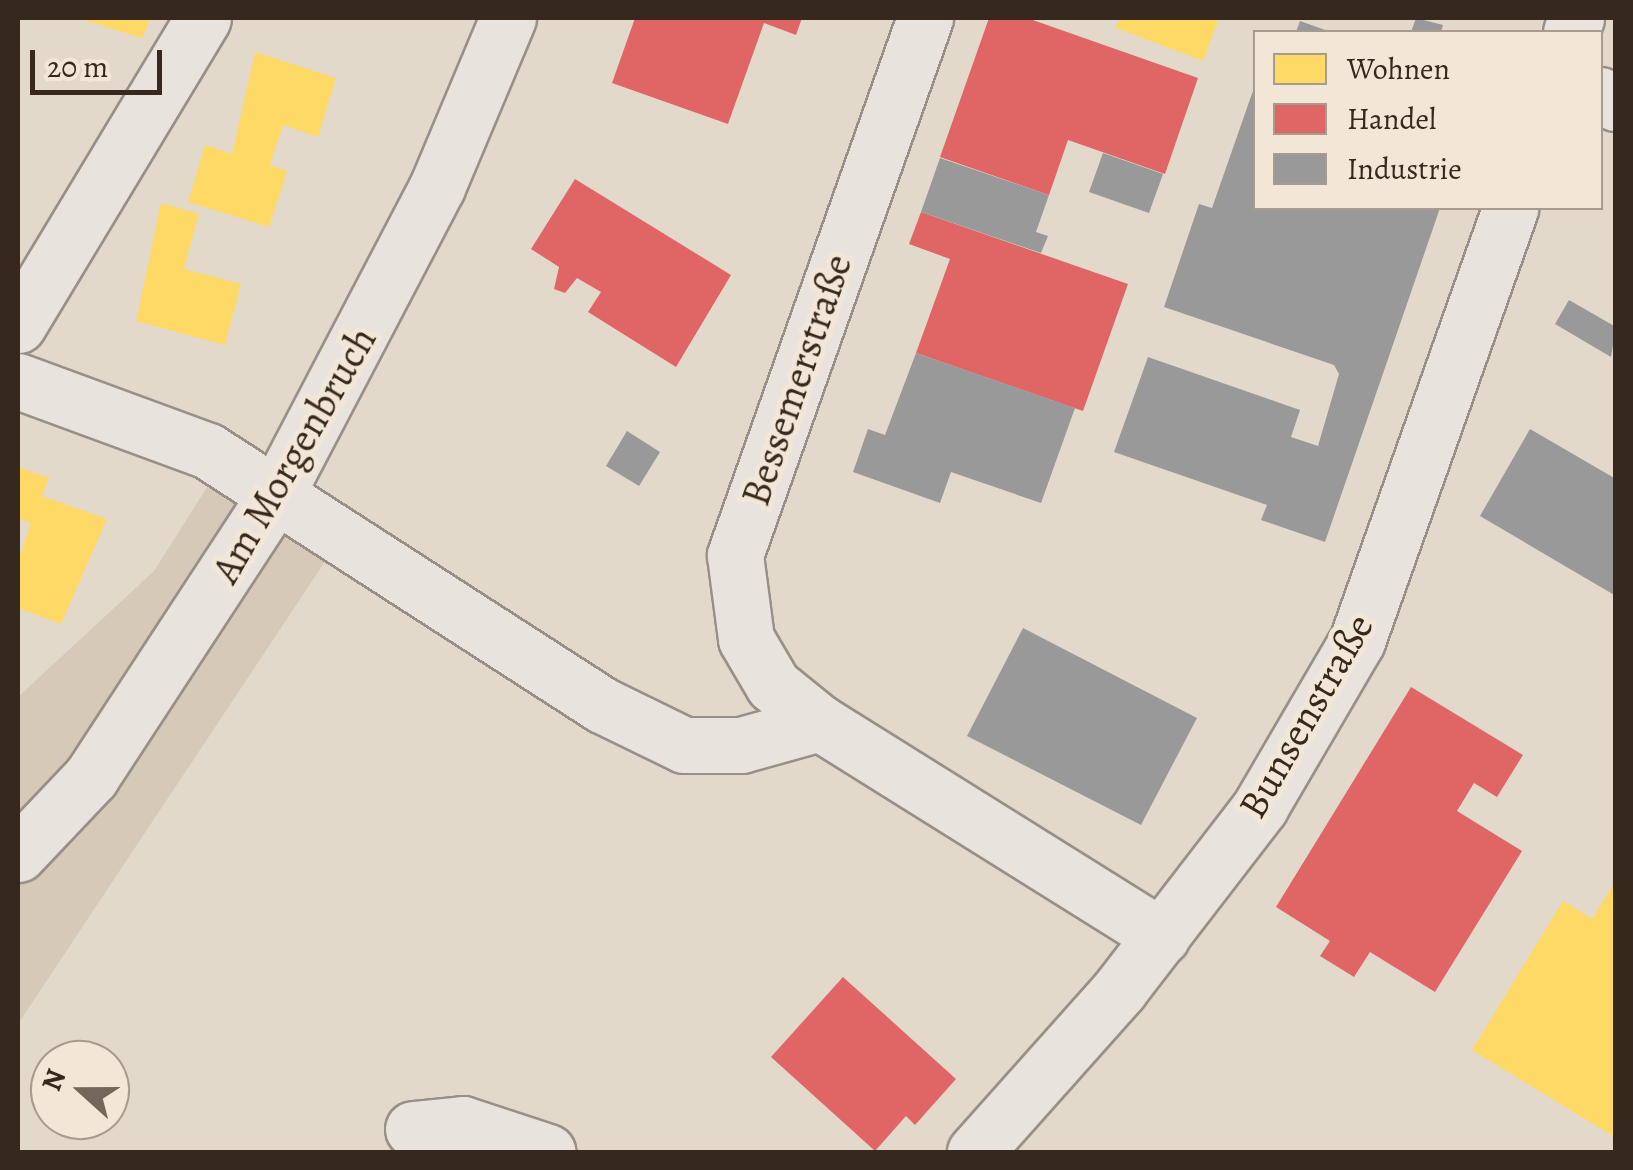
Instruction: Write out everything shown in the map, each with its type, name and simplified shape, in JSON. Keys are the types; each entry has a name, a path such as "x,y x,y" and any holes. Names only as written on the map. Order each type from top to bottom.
{"street":[{"path":"18,325 203,18"},
{"name":"Am Morgenbruch","path":"18,854 91,778 278,491 437,187 508,18"},
{"name":"Bessemerstraße","path":"925,18 736,556 746,639 774,685 820,723 1162,937"},
{"name":"Bunsenstraße","path":"975,1152 1162,937 1260,806 1357,641 1509,210"},
{"path":"18,381 192,444 278,491 602,705 684,744 741,744 820,723"},
{"path":"413,1129 463,1124 548,1152"}],"shaded area":[{"path":"211,481 330,554 18,1024 18,697 154,571"}],"building: Wohnen":[{"path":"77,18 151,18 142,38"},
{"path":"1120,18 1219,18 1203,61 1116,28"},
{"path":"255,52 336,78 318,137 283,125 270,165 287,171 269,227 188,202 205,145 232,154"},
{"path":"161,203 199,214 184,269 241,284 225,345 136,321"},
{"path":"18,467 49,478 42,496 107,519 61,624 18,608 18,562 31,523 18,518"},
{"path":"1616,880 1616,1138 1472,1050 1563,901 1592,919"}],"building: Handel":[{"path":"635,18 802,18 796,35 764,23 728,124 612,83"},
{"path":"989,18 1027,18 1198,78 1165,174 1068,140 1049,195 940,157"},
{"path":"575,179 731,275 676,367 588,312 601,292 577,278 565,293 554,289 559,267 531,249"},
{"path":"921,212 1128,284 1083,411 916,353 950,259 909,244"},
{"path":"1411,687 1523,755 1497,797 1474,783 1457,811 1522,851 1435,992 1370,952 1354,977 1320,956 1330,941 1276,907"},
{"path":"843,977 956,1079 915,1125 906,1116 875,1151 771,1057"}],"building: Industrie":[{"path":"1416,18 1443,25 1442,30 1412,30"},
{"path":"1300,21 1325,30 1297,30"},
{"path":"1253,91 1253,210 1439,210 1325,542 1261,520 1267,505 1114,452 1148,357 1300,410 1291,437 1318,446 1339,374 1334,365 1164,307 1199,204 1212,208"},
{"path":"1103,153 1163,174 1149,213 1089,192"},
{"path":"940,158 1049,195 1036,232 1048,236 1041,253 921,212"},
{"path":"1569,300 1616,327 1611,357 1555,324"},
{"path":"916,353 1075,408 1041,503 951,472 940,503 853,472 868,429 885,435"},
{"path":"1530,429 1616,479 1616,596 1480,516"},
{"path":"627,431 660,452 639,486 606,466"},
{"path":"1023,628 1197,718 1141,825 967,736"}]}
